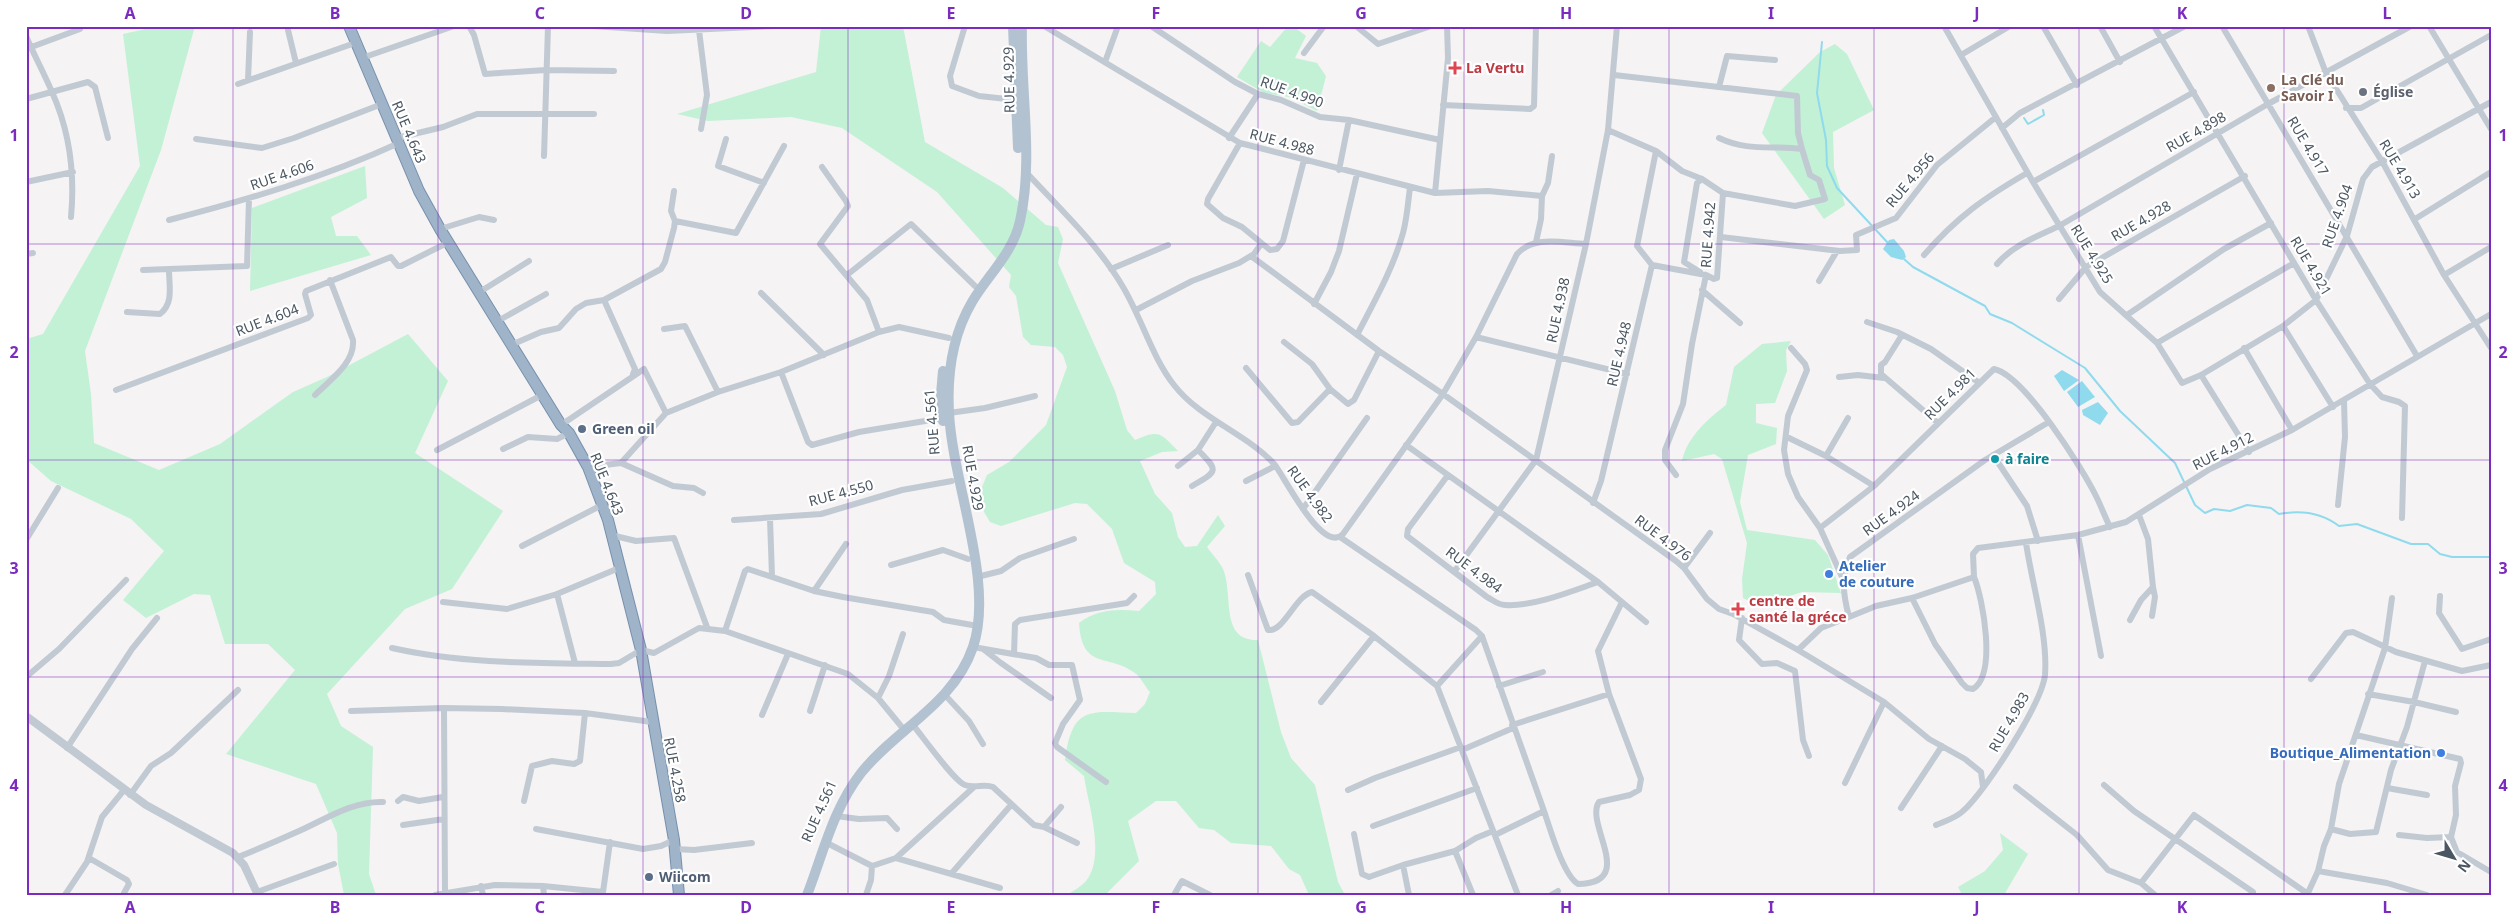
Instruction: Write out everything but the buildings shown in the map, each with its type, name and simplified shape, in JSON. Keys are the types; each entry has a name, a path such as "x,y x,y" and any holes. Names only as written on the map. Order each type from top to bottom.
{"highway":[{"name":"RUE 4.643","path":"349,26 419,191 478,293 561,426 569,433 588,467 611,535 640,650"},
{"name":"RUE 4.258","path":"640,650 674,845 679,895"}],"main road":[{"name":"RUE 4.561","path":"808,894 824,828 845,785 866,758 935,697 952,675 963,654 972,625 974,598 952,481 943,375 949,338 962,307 1005,244 1014,216 1019,169 1012,26"},
{"name":"RUE 4.929","path":"808,894 825,842 846,794 861,773 882,751 945,696 978,648 980,609 977,577 946,416 949,376 957,335 972,301 1010,247 1016,234 1023,202 1025,171 1022,26"}],"street":[{"path":"362,58 454,26"},
{"path":"469,26 474,35 484,74 546,70 614,71"},
{"path":"544,156 548,26"},
{"path":"593,26 667,31 775,26"},
{"path":"964,26 950,76 952,86 979,96 1016,100"},
{"name":"RUE 4.988","path":"1044,26 1240,143 1339,170 1436,193 1488,191 1542,196"},
{"path":"1105,62 1118,26"},
{"name":"RUE 4.990","path":"1151,26 1235,82 1258,94 1281,100 1320,117 1349,120 1440,140"},
{"path":"1304,53 1324,26"},
{"path":"1356,26 1378,44 1431,26"},
{"path":"1436,193 1448,58 1447,26"},
{"path":"1443,105 1530,109 1534,106 1536,26"},
{"name":"RUE 4.938","path":"1454,572 1536,460 1586,244 1608,130 1614,75 1616,26"},
{"name":"RUE 4.925","path":"1944,26 2027,172 2100,292 2158,343 2182,383 2201,375"},
{"path":"1961,55 2010,26"},
{"path":"2043,26 2077,85"},
{"path":"2100,26 2120,62"},
{"name":"RUE 4.921","path":"2154,26 2220,133 2316,300 2370,384 2382,397 2399,402 2405,406 2402,518"},
{"path":"2002,128 2020,113 2077,85 2184,26"},
{"name":"RUE 4.917","path":"2222,26 2418,356"},
{"name":"RUE 4.913","path":"2308,26 2326,73 2346,108 2384,163 2444,275 2491,348"},
{"name":"RUE 4.898","path":"1997,264 2008,253 2059,226 2268,104 2411,26"},
{"path":"2429,26 2491,129"},
{"path":"29,48 82,27"},
{"path":"288,30 296,63"},
{"path":"699,30 706,95 701,129"},
{"path":"248,80 250,32"},
{"path":"2346,108 2361,108 2491,35"},
{"path":"26,36 29,48 53,93 62,120 73,172 71,217"},
{"path":"238,84 355,43"},
{"path":"1719,87 1726,56 1775,60"},
{"path":"1614,75 1797,96 1798,134 1802,149 1810,176 1819,180 1825,199 1795,206 1723,193"},
{"path":"26,99 88,82 95,87 108,138"},
{"path":"2033,182 2194,92"},
{"path":"1229,138 1258,94"},
{"name":"RUE 4.904","path":"2201,375 2283,326 2316,300 2347,236 2363,179 2372,168 2491,102"},
{"path":"196,139 262,148 294,138 382,104"},
{"name":"RUE 4.606","path":"169,220 249,199 356,163 398,141 477,114 594,114"},
{"name":"RUE 4.956","path":"1721,237 1837,251 1857,250 1856,235 1896,218 1937,165 1996,117"},
{"path":"1339,170 1349,120"},
{"name":"RUE 4.942","path":"1608,130 1656,151 1682,171 1702,179 1723,193 1717,278 1714,279 1706,275 1683,404 1665,450 1665,460 1676,475"},
{"path":"1719,138 1733,144 1752,148 1802,149"},
{"path":"726,139 718,166 764,183"},
{"path":"1240,143 1207,204 1223,218 1242,227 1262,244 1274,250 1281,244 1304,160"},
{"path":"675,221 736,232 784,146"},
{"path":"1656,151 1637,246 1652,265 1706,275"},
{"path":"1552,156 1548,183 1542,196 1541,220 1536,242 1586,244"},
{"path":"822,167 848,206 820,244 868,300 879,332"},
{"name":"RUE 4.982","path":"1025,171 1111,270 1136,310 1174,385 1185,398 1275,466 1303,509 1322,532 1329,537 1340,537 1443,394 1476,337 1516,254 1528,244 1536,242"},
{"path":"26,182 73,172"},
{"path":"1924,255 1964,213 1990,194 2027,172"},
{"path":"2415,219 2491,172"},
{"path":"1314,304 1331,272 1339,251 1357,174"},
{"name":"RUE 4.928","path":"2059,299 2086,267 2245,176"},
{"path":"1702,179 1697,182 1684,265 1706,275"},
{"path":"1357,335 1392,266 1403,234 1410,187"},
{"path":"511,346 541,332 559,328 576,309 586,303 604,300 661,269 665,262 675,221 671,211 674,191"},
{"path":"143,270 247,266 249,199"},
{"path":"440,229 479,217 494,220"},
{"path":"2127,315 2224,249 2271,223"},
{"path":"846,275 911,224 975,286"},
{"name":"RUE 4.604","path":"116,390 308,318 310,315 306,291 330,280 391,258 398,266 401,266 448,243"},
{"path":"1136,310 1192,281 1251,256 1262,244"},
{"path":"1111,270 1168,245"},
{"path":"2444,275 2491,247"},
{"path":"1818,281 1837,251"},
{"name":"RUE 4.976","path":"1251,256 1378,351 1443,394 1684,568 1713,605 1742,618 1884,702 1929,739 1981,772 1983,786"},
{"path":"478,293 529,261"},
{"path":"2158,343 2294,263"},
{"name":"RUE 4.948","path":"1593,503 1601,481 1652,265"},
{"path":"127,312 160,314 166,309 169,303 169,270"},
{"path":"315,395 350,359 354,349 353,340 330,280"},
{"path":"1702,290 1740,322"},
{"path":"761,292 824,355"},
{"path":"496,322 546,294"},
{"path":"604,300 635,369 633,374"},
{"name":"RUE 4.912","path":"1912,598 1935,644 1962,683 1967,688 1974,689 1980,683 1984,674 1986,656 1980,590 1974,577 1973,554 1978,548 2038,542 2078,535 2110,528 2139,515 2210,469 2292,430 2491,314"},
{"path":"1867,322 1902,335 1942,356 1978,382"},
{"path":"664,329 685,326 718,392"},
{"path":"2283,326 2333,407"},
{"path":"621,463 666,413 718,392 781,372 879,332 904,327 949,338"},
{"path":"1902,335 1879,368 1884,378 1938,423"},
{"path":"1476,337 1627,374"},
{"path":"1284,342 1312,364 1330,389 1345,402 1351,404 1378,351"},
{"path":"1791,348 1805,364 1806,370 1788,416 1784,450 1792,486 1820,528 1843,578"},
{"path":"2244,348 2292,430"},
{"path":"1246,368 1292,423 1298,422 1330,389"},
{"path":"561,426 633,374 644,369 666,413"},
{"name":"RUE 4.981","path":"1820,528 1874,486 1978,382 1992,371 1997,370 2022,389 2048,422 2096,495 2110,528"},
{"path":"781,372 808,442 812,445 868,430 946,416 1035,396"},
{"path":"1840,377 1858,375 1884,378"},
{"path":"2201,375 2249,452"},
{"path":"437,450 542,395"},
{"path":"2338,505 2345,437 2344,401"},
{"path":"1303,509 1367,418"},
{"path":"1826,456 1848,418"},
{"path":"1178,466 1198,450 1216,422"},
{"name":"RUE 4.924","path":"1849,617 1843,592 1843,578 1850,557 1993,455 2048,422"},
{"path":"503,449 528,437 557,439 569,433"},
{"path":"1787,437 1826,456 1874,486"},
{"path":"1406,445 1598,582 1646,622"},
{"path":"1192,486 1214,471 1214,466 1198,450"},
{"path":"1993,455 2027,506 2038,542"},
{"path":"588,467 621,463 673,486 694,488 703,493"},
{"path":"1246,481 1275,466"},
{"name":"RUE 4.984","path":"1448,475 1407,533 1407,536 1488,597 1505,605 1556,597 1598,582"},
{"name":"RUE 4.550","path":"734,520 821,514 902,490 952,481"},
{"path":"26,540 58,488"},
{"path":"522,546 602,505"},
{"path":"2139,515 2148,539 2155,597 2152,616"},
{"path":"770,519 772,576"},
{"path":"1684,568 1710,533"},
{"path":"611,535 636,541 674,538 707,627"},
{"path":"2078,535 2101,656"},
{"path":"1340,537 1482,636 1554,841 1571,878 1578,884 1586,884 1598,878 1607,866 1608,858 1597,823 1595,809 1597,805 1630,795 1639,790 1641,779 1609,694 1598,650 1622,602"},
{"path":"977,577 1001,572 1020,558 1074,539"},
{"name":"RUE 4.983","path":"1936,825 1962,813 1983,786 2034,705 2044,676 2038,609 2026,543"},
{"path":"814,590 846,544"},
{"path":"891,565 943,550 968,559"},
{"path":"443,602 507,609 557,594 619,568"},
{"path":"725,631 746,569 814,590 933,612 944,620 972,625"},
{"path":"1248,575 1270,631 1276,628 1303,596 1312,592 1374,636 1437,686 1518,895"},
{"path":"1798,650 1821,628 1876,606 1912,598 1974,577"},
{"path":"26,677 59,649 126,580"},
{"path":"2130,620 2141,600 2153,587"},
{"path":"557,594 575,663"},
{"path":"1014,654 1015,624 1020,620 1127,603 1134,596"},
{"path":"2440,596 2439,613 2462,649 2491,639"},
{"path":"2141,884 2191,817 2196,816 2307,894 2318,871 2324,846 2331,829 2339,784 2368,694 2386,648 2392,598"},
{"path":"67,748 132,650 156,618"},
{"path":"1742,618 1739,640 1762,664 1777,663 1795,671 1803,740 1809,756"},
{"path":"392,648 425,654 507,661 619,663 640,650 654,652 691,631 707,627 725,631 848,674 878,698 902,726"},
{"path":"2311,679 2346,633 2361,634 2386,648 2462,671 2491,665"},
{"path":"878,698 889,676 903,634"},
{"path":"1321,702 1374,636"},
{"path":"1437,686 1482,636"},
{"path":"978,648 1036,658 1049,665 1072,665 1080,700 1063,724 1055,743 1057,747 1106,782"},
{"path":"978,648 1051,698"},
{"path":"762,716 788,654"},
{"path":"2331,829 2350,834 2376,832 2399,745 2414,702 2425,661"},
{"path":"810,711 825,665"},
{"path":"1499,686 1543,672"},
{"path":"66,895 89,858 102,817 153,764 172,753 238,690"},
{"path":"1348,790 1513,727 1609,694"},
{"path":"2368,694 2456,712"},
{"path":"945,696 973,727 983,744"},
{"path":"1845,783 1884,702"},
{"path":"351,711 444,708 585,713 652,722"},
{"path":"444,708 445,892"},
{"path":"524,801 532,766 552,761 574,764 580,761 585,713"},
{"path":"26,716 127,792 238,857 258,894 334,864"},
{"path":"913,725 960,782 974,787 990,786 1034,825 1044,827 1077,843"},
{"path":"2356,735 2453,756 2461,761 2455,786 2456,815 2451,837 2457,852 2491,872"},
{"path":"1900,808 1942,746"},
{"path":"2104,785 2134,811 2253,892 2253,895"},
{"path":"825,842 872,866 896,858 974,787"},
{"path":"2016,787 2077,835 2108,870 2141,884 2155,895"},
{"path":"1373,826 1476,788"},
{"path":"2387,788 2427,795"},
{"path":"398,800 403,797 419,802 444,797"},
{"path":"238,857 301,830 328,816 367,803 383,802"},
{"path":"951,874 1011,805"},
{"path":"1044,827 1061,807"},
{"path":"1354,834 1362,874 1369,877 1403,865 1455,851 1476,838 1494,833 1544,811"},
{"path":"836,816 860,819 886,818 897,829"},
{"path":"403,825 444,819"},
{"path":"536,830 643,849 674,845 694,850 752,843"},
{"path":"2399,835 2427,838 2451,837"},
{"path":"435,895 481,886 543,886 603,894 610,842"},
{"path":"1455,851 1473,895"},
{"path":"89,858 127,880 128,884 124,893"},
{"path":"896,858 1000,888"},
{"path":"1403,865 1409,895"},
{"path":"866,895 871,880 872,866"},
{"path":"2318,871 2387,883 2427,895"},
{"path":"1174,895 1182,881 1210,895"},
{"path":"481,886 483,895"},
{"path":"543,886 544,895"},
{"path":"1551,895 1558,891"}],"green space":[{"path":"159,26 195,26 161,150 85,351 91,394 94,443 159,470 220,444 293,392 327,377 408,334 448,381 415,453 503,511 452,589 405,609 327,694 341,726 373,747 369,874 376,895 344,895 338,864 337,833 316,784 226,754 295,670 268,644 225,644 210,595 194,594 146,618 123,600 164,551 131,519 51,481 26,459 26,339 43,334 140,166 123,34"},
{"path":"821,26 903,26 925,142 1003,188 1046,225 1058,227 1063,239 1058,263 1115,391 1127,430 1135,440 1149,435 1159,435 1178,451 1162,452 1140,461 1155,494 1172,513 1178,537 1185,547 1197,546 1218,515 1225,526 1207,547 1223,569 1233,625 1238,633 1246,638 1258,640 1281,732 1291,758 1315,785 1338,882 1345,895 1309,895 1300,875 1289,869 1271,846 1231,843 1214,830 1199,828 1176,801 1156,801 1128,821 1139,861 1105,895 1067,895 1086,881 1092,870 1095,858 1092,815 1084,776 1065,760 1072,730 1078,721 1086,715 1106,712 1136,713 1145,704 1150,692 1135,673 1125,667 1091,655 1085,648 1081,638 1079,623 1093,615 1108,611 1139,611 1156,594 1155,582 1124,563 1112,529 1087,504 1075,503 1001,526 990,522 984,512 982,487 987,475 1009,462 1046,425 1067,367 1063,355 1055,347 1031,345 1023,337 1016,296 1009,287 1011,275 937,192 842,128 791,117 708,121 677,114 816,72"},
{"path":"1288,26 1293,26 1306,36 1295,58 1317,63 1326,76 1317,111 1289,97 1264,93 1237,77 1261,41 1270,47"},
{"path":"1835,44 1847,54 1874,110 1833,132 1834,168 1845,205 1824,219 1762,133 1776,95 1820,52"},
{"path":"365,166 367,198 331,217 336,236 357,236 371,255 250,291 252,208"},
{"path":"1791,341 1786,350 1787,371 1775,403 1756,404 1756,423 1777,428 1776,444 1748,455 1740,502 1747,530 1815,540 1828,555 1841,593 1802,592 1760,606 1743,598 1742,579 1747,543 1722,459 1714,454 1682,461 1693,436 1726,405 1734,367 1762,344"},
{"path":"2000,833 2028,854 2004,895 1962,895 1958,887 1985,871 2003,850"}],"water":[{"path":"1894,239 1904,251 1906,257 1902,260 1891,257 1883,249 1889,240"},
{"path":"2062,370 2079,380 2064,391 2054,376"},
{"path":"2082,381 2095,397 2078,407 2067,392"},
{"path":"2098,402 2108,413 2100,425 2083,415 2082,410"}],"waterway":[{"path":"1822,42 1817,93 1826,140 1827,166 1837,188 1888,243"},
{"path":"2024,118 2028,124 2044,115 2043,110"},
{"path":"1904,259 1913,267 1985,306 1990,314 2012,323 2085,368 2120,411 2175,463 2195,505 2205,513 2214,509 2230,511 2247,505 2271,508 2279,514 2295,512 2318,515 2339,526 2357,524 2411,544 2428,544 2440,554 2452,557 2491,557"}],"place":[{"name":"La Vertu","path":"1455,68"},
{"name":"La Clé du Savoir I","path":"2271,88"},
{"name":"Église","path":"2363,92"},
{"name":"Green oil","path":"582,429"},
{"name":"à faire","path":"1995,459"},
{"name":"Atelier de couture","path":"1829,574"},
{"name":"centre de santé la gréce","path":"1738,609"},
{"name":"Boutique_Alimentation","path":"2441,753"},
{"name":"Wiicom","path":"649,877"}]}
